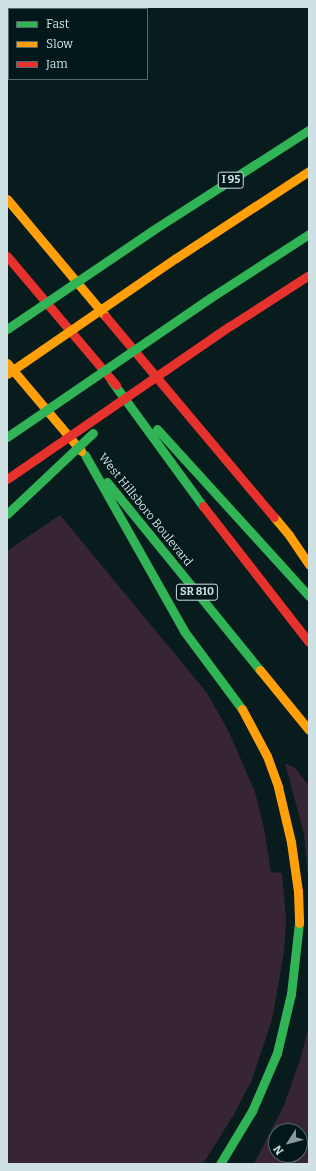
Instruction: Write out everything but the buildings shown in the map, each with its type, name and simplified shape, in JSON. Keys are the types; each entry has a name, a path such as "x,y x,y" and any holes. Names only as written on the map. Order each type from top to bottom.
{"main road":[{"name":"I 95","path":"7,329 60,291 309,130"},
{"path":"7,374 176,258 309,171"},
{"path":"7,199 289,534 309,566"},
{"path":"7,437 210,298 309,234"},
{"path":"7,256 112,380 309,596"},
{"path":"7,479 230,326 309,275"},
{"path":"7,318 60,291"},
{"name":"West Hillsboro Boulevard","path":"7,363 85,455 309,730"},
{"path":"112,380 211,517 309,642"},
{"path":"7,514 145,384"},
{"path":"85,455 184,631 234,697 254,729 267,756 278,786 291,842 298,891 299,916 298,940 291,994 277,1053 265,1084 249,1117 220,1164"}],"shaded area":[{"path":"60,515 207,693 229,732 255,792 264,828 271,872 282,873 286,919 284,952 272,1020 251,1082 233,1116 203,1164 7,1164 7,551"},
{"path":"285,763 295,768 309,786 309,886 304,834"},
{"path":"309,1025 309,1164 254,1164 268,1136 268,1163 308,1163 308,1123 275,1123 284,1105 300,1060"}],"traffic: fast":[{"path":"153,230 309,130"},
{"path":"7,329 153,230"},
{"path":"210,298 309,234"},
{"path":"7,437 210,298"},
{"path":"111,380 203,506"},
{"path":"157,429 309,596"},
{"path":"7,514 93,433"},
{"path":"85,455 184,631 242,709"},
{"path":"107,482 260,670"},
{"path":"220,1164 252,1111 277,1053 291,994 299,923"}],"traffic: slow":[{"path":"176,258 309,171"},
{"path":"7,199 106,317"},
{"path":"7,374 176,258"},
{"path":"7,363 81,451"},
{"path":"274,517 289,535 309,565"},
{"path":"260,670 309,730"},
{"path":"242,709 267,756 278,787 291,842 298,891 299,923"}],"traffic: jam":[{"path":"7,256 116,385"},
{"path":"230,326 309,275"},
{"path":"106,317 274,517"},
{"path":"7,479 230,326"},
{"path":"203,506 309,642"}]}
